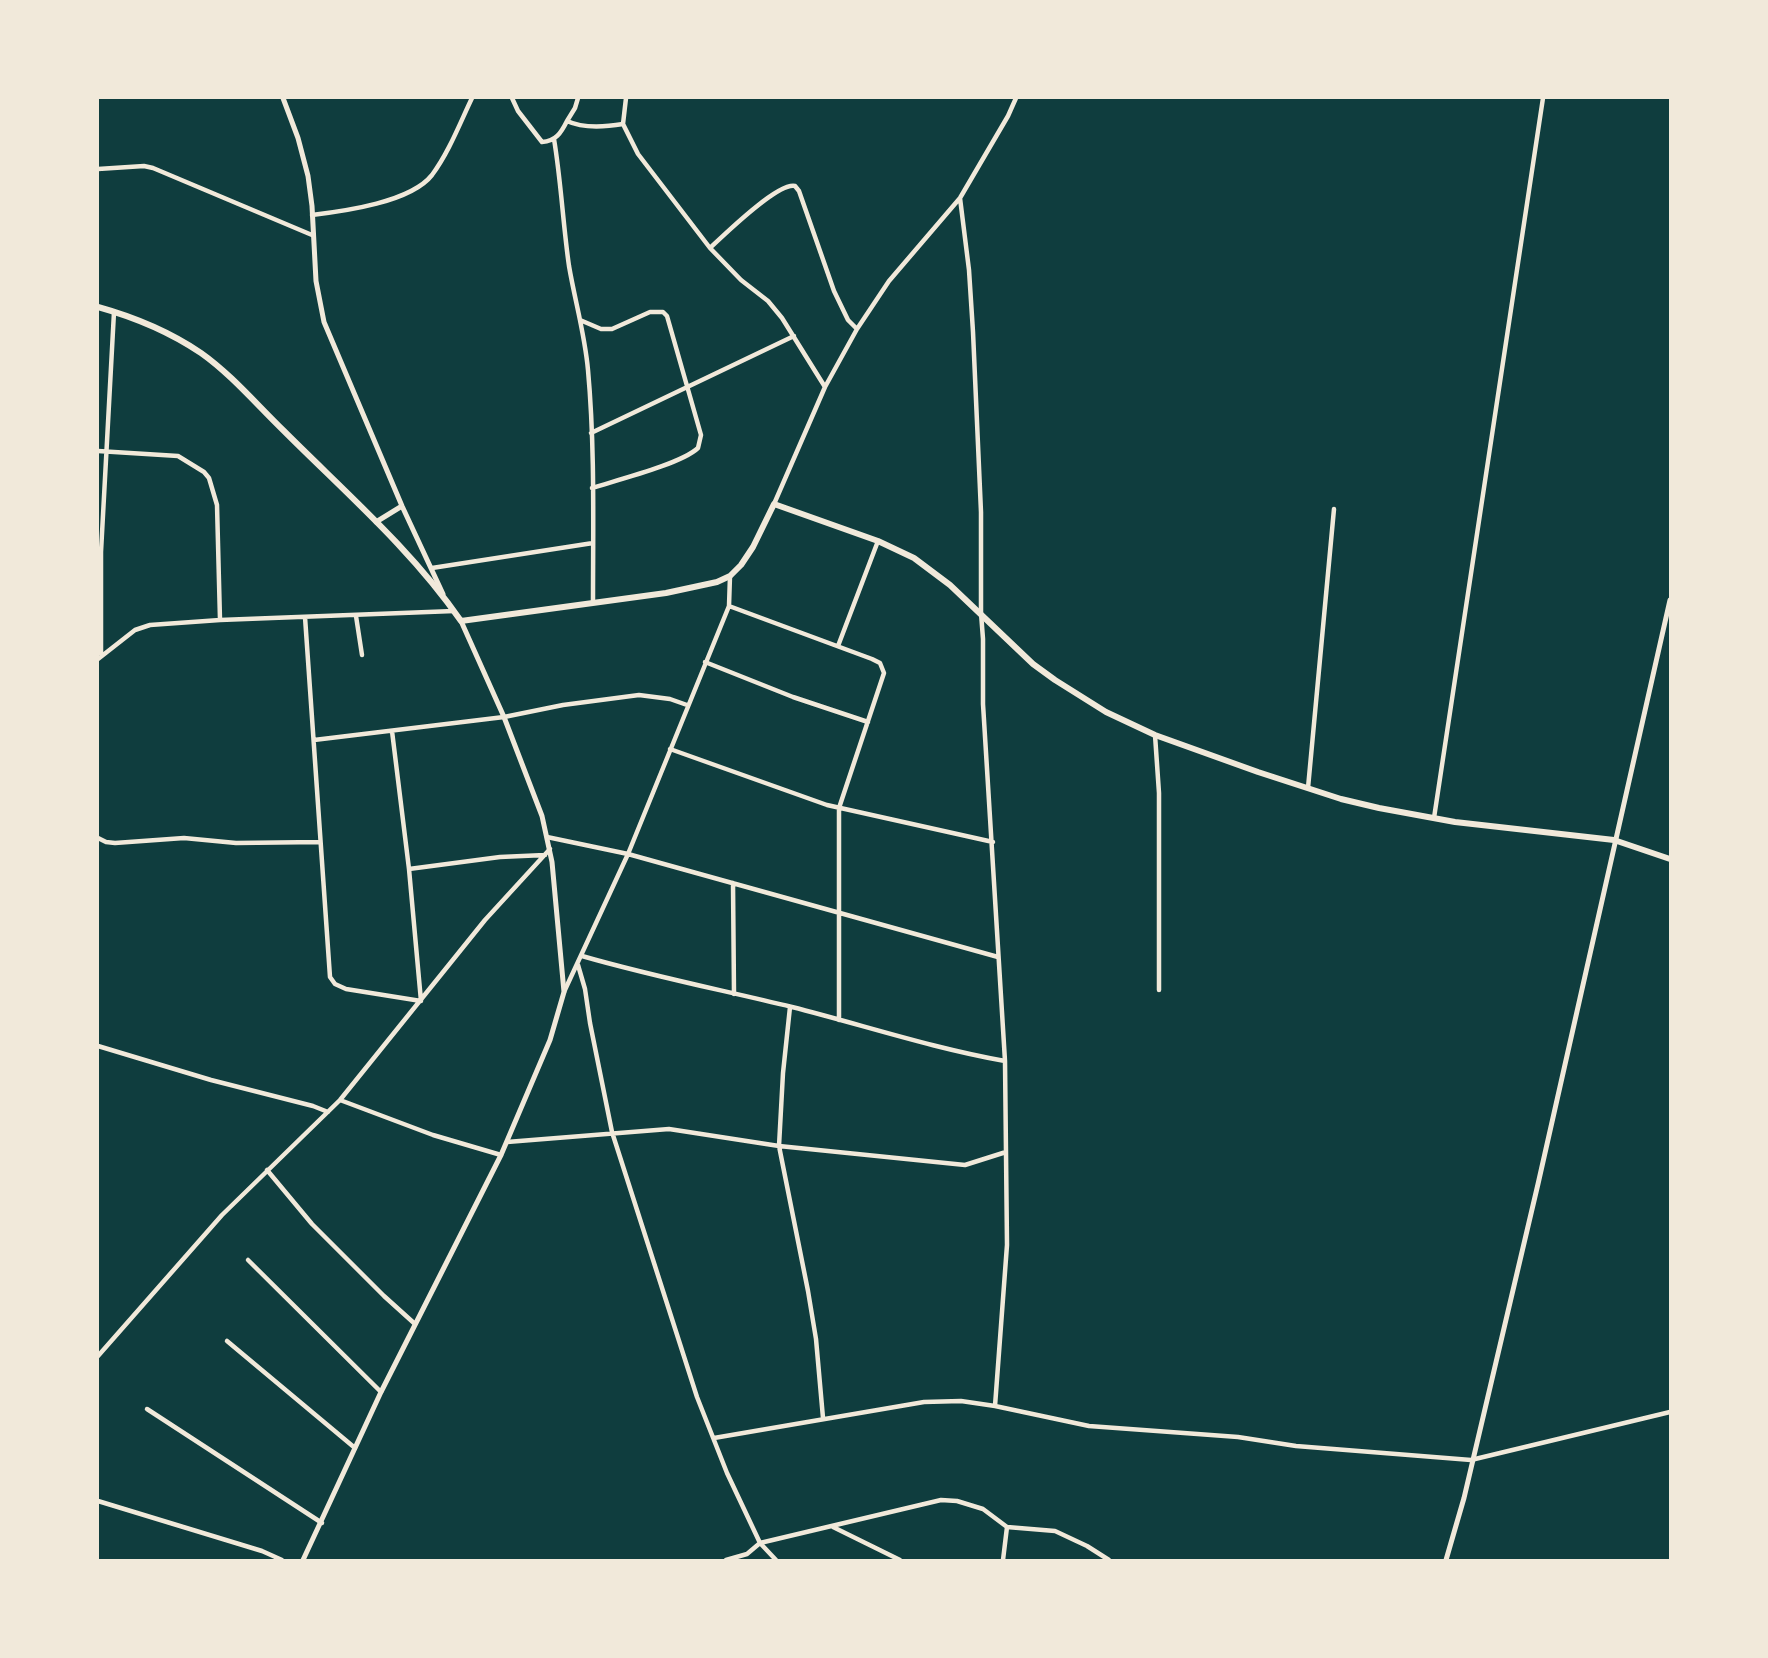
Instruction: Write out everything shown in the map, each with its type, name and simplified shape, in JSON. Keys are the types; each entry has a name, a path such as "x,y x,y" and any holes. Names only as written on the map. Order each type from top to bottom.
{"main road":[{"path":"98,307 174,336 208,358 376,522 444,598 461,621 694,588 730,576 753,547 774,504 878,541 929,567 981,613 1033,664 1106,712 1155,735 1308,788 1379,808 1434,819 1614,840 1671,859"}],"street":[{"path":"283,98 302,149 311,194 316,281 324,322 402,506 444,598"},
{"path":"312,215 370,206 410,192 425,182 432,176 447,151 472,98"},
{"path":"512,98 538,140 545,142 559,135 575,108 578,98"},
{"path":"626,98 623,124 638,154 710,248 741,280 768,302 794,336 825,387"},
{"path":"774,504 825,387 857,329 890,281 960,198 1003,125 1016,98"},
{"path":"1434,819 1543,98"},
{"path":"567,121 577,126 606,127 623,124"},
{"path":"554,139 569,263 587,357 591,433 593,603"},
{"path":"98,169 144,166 153,168 312,235"},
{"path":"710,248 751,212 787,186 795,186 834,291 848,320 857,329"},
{"path":"960,198 969,270 973,332 981,512 983,704 1005,1061 1007,1245 995,1406"},
{"path":"100,657 101,552 114,312"},
{"path":"580,320 606,330 650,312 663,312 667,316 701,435 698,448 688,455 592,488"},
{"path":"591,433 794,336"},
{"path":"98,451 166,453 178,456 204,472 209,478 217,506 220,620"},
{"path":"376,522 402,506"},
{"path":"1308,788 1334,509"},
{"path":"838,646 878,541"},
{"path":"432,568 593,543"},
{"path":"303,1560 381,1392 507,1142 550,1040 564,992 628,854 729,606 730,576"},
{"path":"1446,1560 1464,1498 1471,1460 1538,1184 1614,840 1671,600"},
{"path":"729,606 872,659 880,663 883,668 884,673 839,808 839,1020"},
{"path":"100,657 141,627 220,620 454,611"},
{"path":"356,616 363,655"},
{"path":"304,617 328,969 332,981 339,987 421,1001"},
{"path":"461,621 530,780 548,837 564,992"},
{"path":"705,662 794,697 868,722"},
{"path":"314,740 504,717 563,705 639,695 670,699 687,705"},
{"path":"392,731 409,869 421,1001"},
{"path":"1155,735 1159,794 1159,990"},
{"path":"670,749 807,799 993,842"},
{"path":"548,837 628,854 998,957"},
{"path":"98,838 106,843 184,838 236,843 320,842"},
{"path":"98,1356 222,1215 340,1100 485,920 550,849"},
{"path":"409,869 545,855"},
{"path":"733,883 734,994"},
{"path":"582,956 670,980 790,1007 908,1040 1005,1061"},
{"path":"578,965 585,989 612,1132 697,1397 727,1473 760,1543 776,1560"},
{"path":"790,1007 779,1146 816,1339 823,1418"},
{"path":"98,1046 328,1112"},
{"path":"340,1100 434,1135 501,1155"},
{"path":"507,1142 612,1132 683,1130 779,1146 965,1165 1006,1152"},
{"path":"267,1170 328,1240 415,1324"},
{"path":"248,1260 381,1392"},
{"path":"227,1341 355,1448"},
{"path":"714,1438 924,1402 961,1401 1089,1426 1238,1437 1296,1446 1471,1460 1671,1412"},
{"path":"147,1409 322,1523"},
{"path":"726,1560 747,1554 760,1543 941,1500 957,1501 983,1509 1007,1527 1055,1531 1087,1546 1108,1560"},
{"path":"98,1501 262,1551 282,1560"},
{"path":"833,1527 900,1560"},
{"path":"1003,1560 1007,1527"}]}
